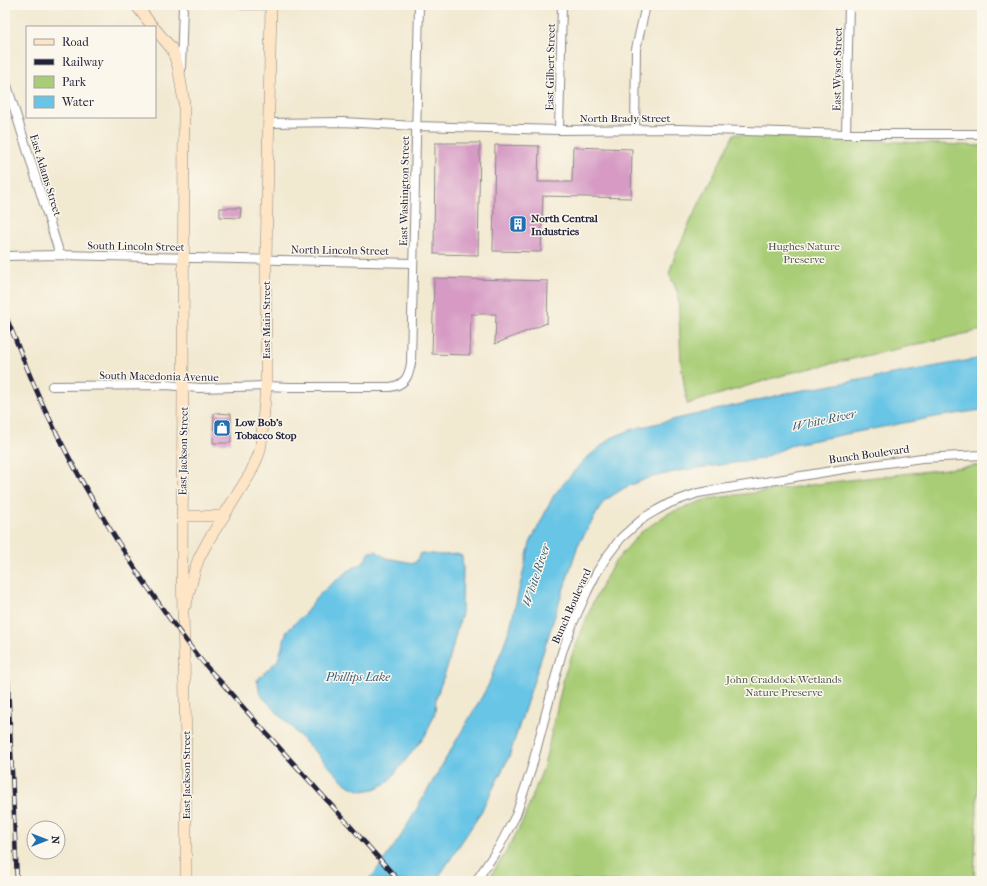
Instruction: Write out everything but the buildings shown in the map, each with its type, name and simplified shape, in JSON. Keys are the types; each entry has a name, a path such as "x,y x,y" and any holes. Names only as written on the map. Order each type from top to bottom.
{"main road":[{"path":"136,5 152,26"},
{"name":"East Main Street","path":"183,616 199,558 250,474 259,454 261,445 266,386 266,259 271,5"},
{"name":"East Jackson Street","path":"156,30 172,49 178,66 184,102 182,588 186,744 186,881"},
{"path":"182,516 224,516"}],"street":[{"path":"181,82 183,5"},
{"path":"243,5 271,5"},
{"name":"East Washington Street","path":"407,378 411,363 419,5"},
{"name":"East Gilbert Street","path":"559,130 562,5"},
{"path":"635,129 636,49 646,5"},
{"name":"East Wysor Street","path":"846,134 849,5"},
{"name":"East Adams Street","path":"5,79 60,255"},
{"name":"North Brady Street","path":"269,123 343,122 416,126 559,130 635,129 846,134 982,134"},
{"name":"South Lincoln Street","path":"5,256 60,255 266,259"},
{"name":"North Lincoln Street","path":"266,259 413,263"},
{"name":"South Macedonia Avenue","path":"52,386 167,385 199,388 266,386 289,388 390,387 400,384 407,378"},
{"name":"Bunch Boulevard","path":"476,881 499,847 516,815 531,770 562,652 573,623 587,592 608,555 621,538 632,528 646,517 670,503 698,493 915,459 982,454"}],"green space":[{"name":"Hughes Nature Preserve","path":"734,134 982,146 982,330 794,372 687,404 681,363 678,293 669,274 675,255 692,218"},
{"name":"John Craddock Wetlands Nature Preserve","path":"982,465 982,683 974,881 487,881 506,852 523,821 544,766 565,673 593,602 614,563 640,533 667,514 707,499 840,481"}],"water":[{"name":"White River","path":"982,358 982,410 935,417 794,444 761,459 678,471 648,478 624,488 604,501 578,545 509,757 480,814 436,881 366,881 374,874 401,836 488,686 510,628 530,543 554,495 582,462 611,438 633,429 793,392"},
{"name":"Phillips Lake","path":"376,551 386,558 413,563 416,562 422,553 442,555 457,554 462,556 462,613 448,665 436,698 435,713 425,736 387,783 374,789 361,791 346,784 269,704 260,694 257,680 278,660 287,631 307,611 316,598 351,569 363,563 370,552"}],"railway":[{"path":"5,314 41,401 74,468 112,532 152,594 202,661 399,881"},
{"path":"5,617 17,881"}],"place":[{"name":"North Central Industries","path":"518,224"},
{"name":"Low Bob's Tobacco Stop","path":"222,428"}]}
